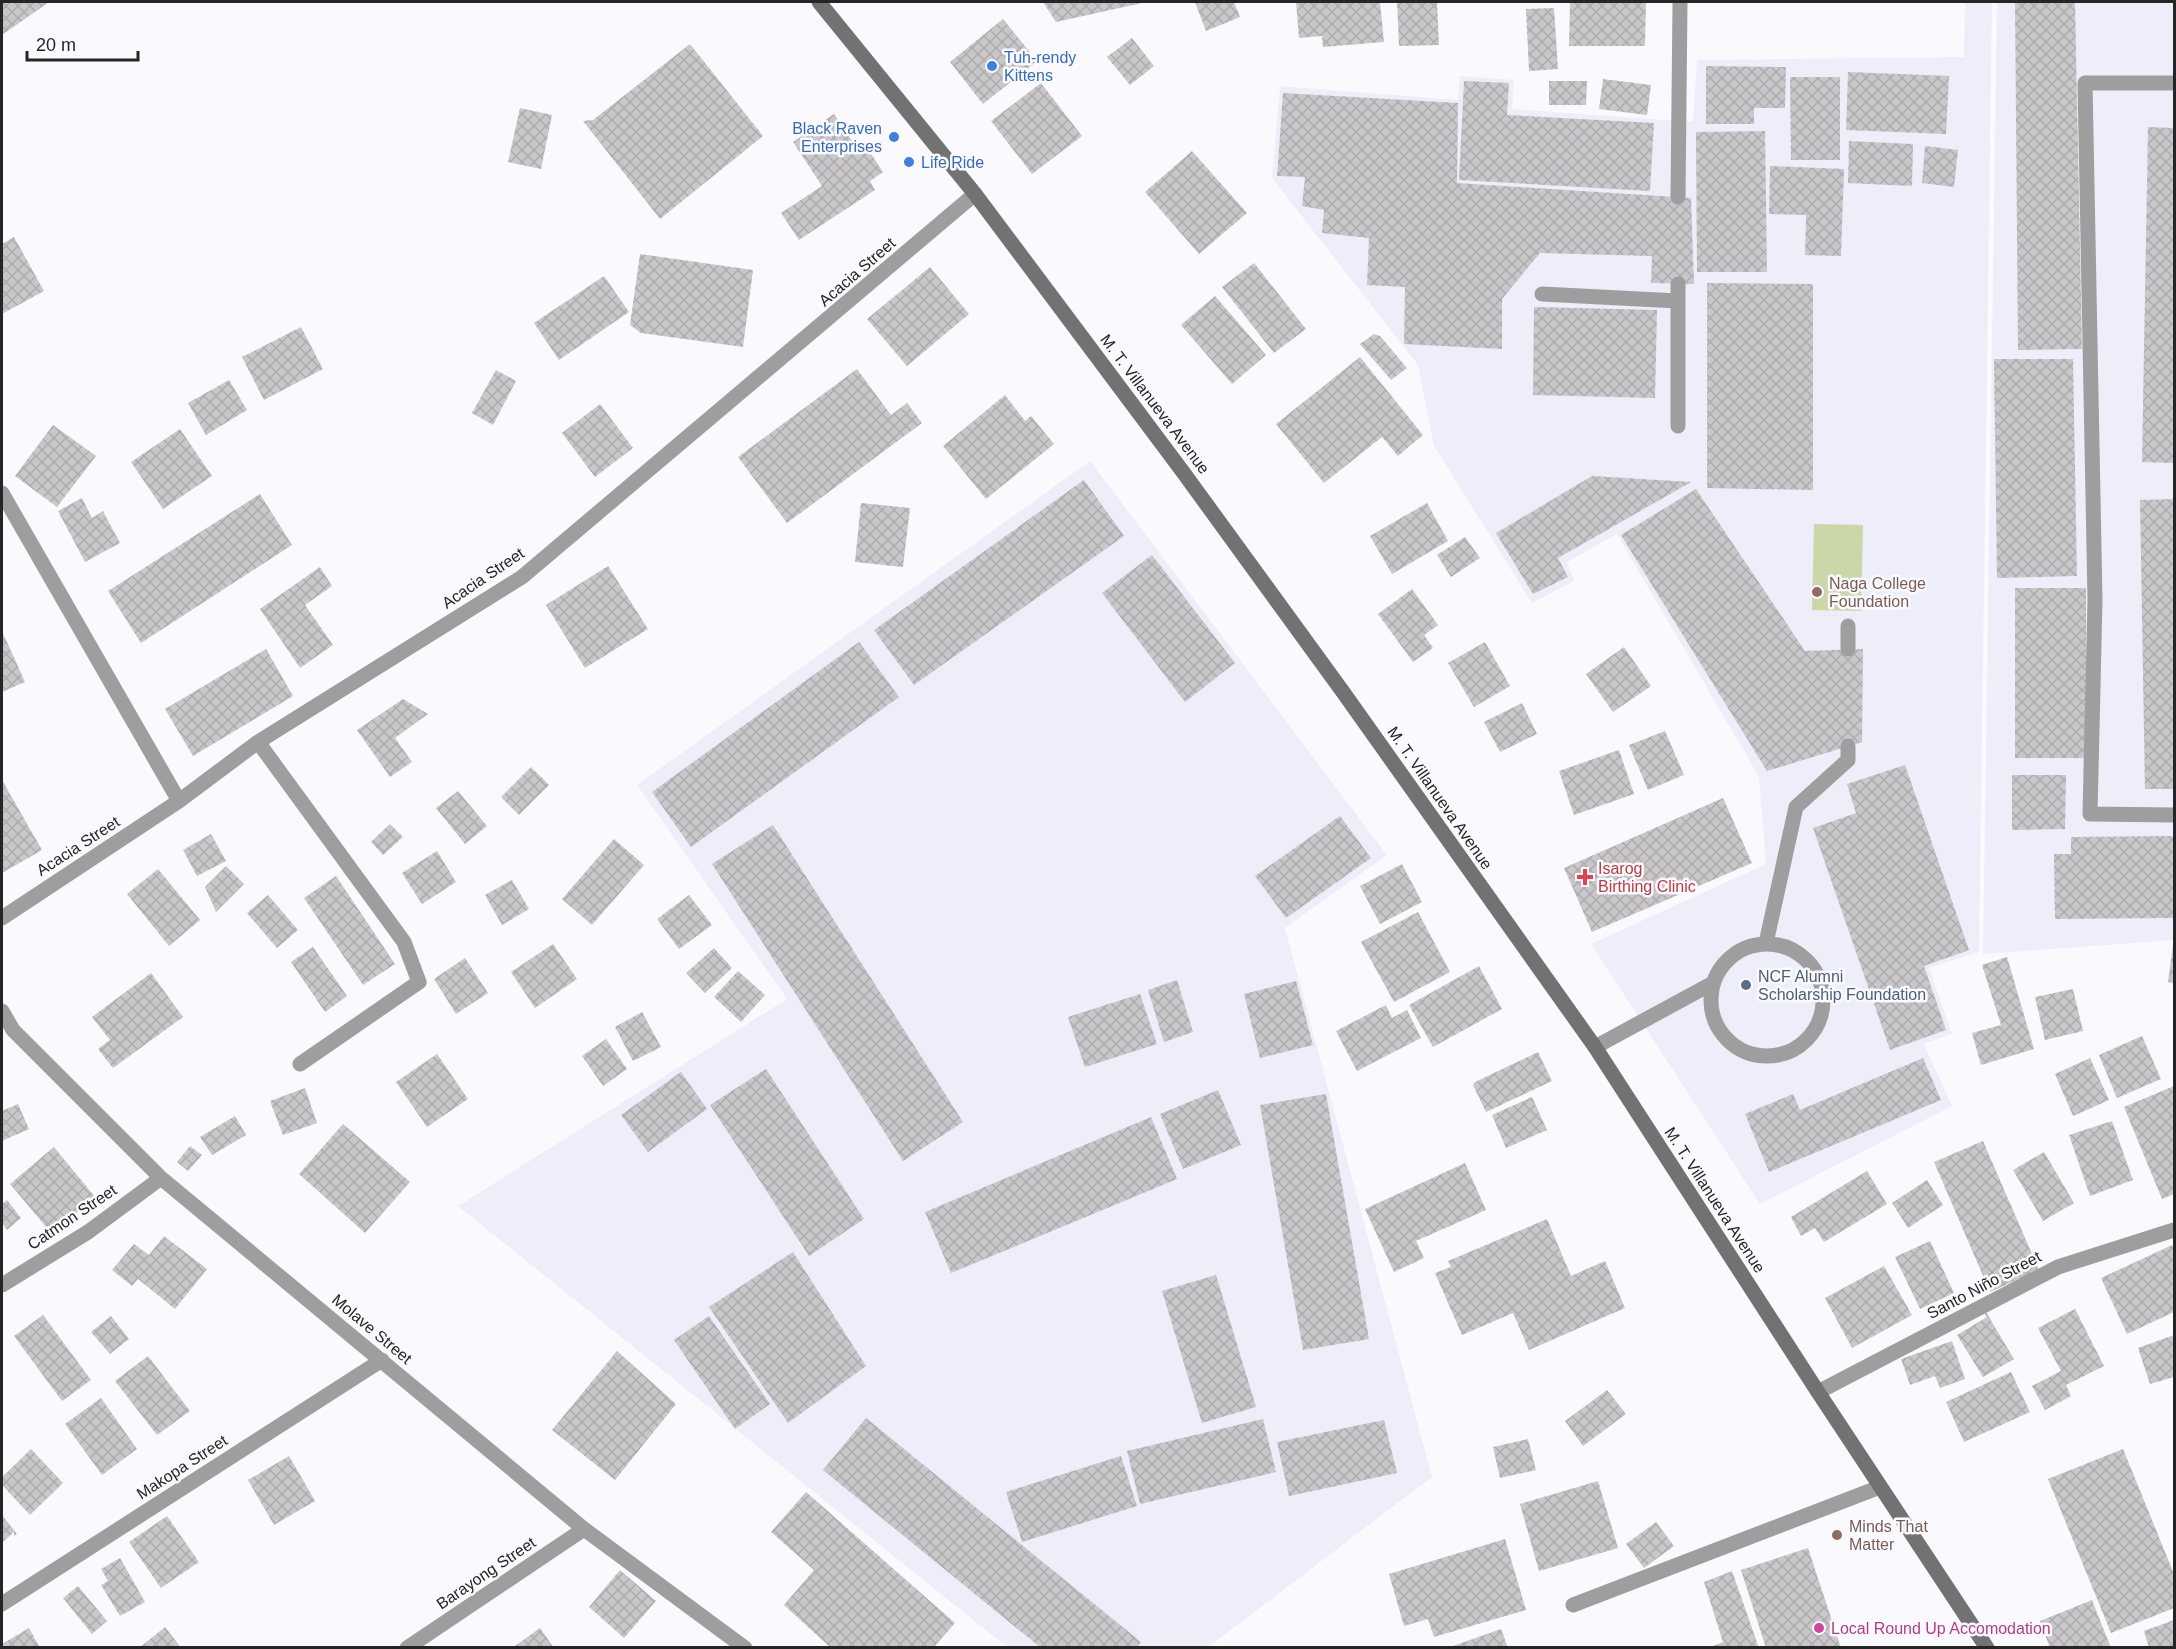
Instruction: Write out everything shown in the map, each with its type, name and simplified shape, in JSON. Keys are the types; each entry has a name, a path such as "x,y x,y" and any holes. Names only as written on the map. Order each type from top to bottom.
{"main road":[{"name":"M. T. Villanueva Avenue","path":"819,2 975,194 1183,472 1295,625 1595,1047 1880,1487 1987,1647"}],"street":[{"path":"1678,196 1680,2"},
{"path":"2175,83 2085,83 2095,600 2090,814 2175,815"},
{"name":"Acacia Street","path":"2,918 179,801 258,741 522,577 975,194"},
{"path":"1678,284 1678,426"},
{"path":"1542,294 1678,301"},
{"path":"2,493 179,801"},
{"path":"1848,626 1848,649"},
{"path":"258,741 404,942 419,982 300,1064"},
{"path":"1766,943 1796,807 1848,760 1848,746"},
{"path":"1766,943 1784,946 1800,954 1813,967 1821,983 1824,1000 1813,1033 1800,1045 1785,1053 1768,1056 1751,1053 1736,1046 1722,1034 1714,1018 1711,1000 1713,983 1721,967 1733,954 1749,946 1766,943"},
{"path":"1595,1047 1713,983"},
{"name":"Molave Street","path":"2,1011 13,1030 161,1178 584,1529 745,1647"},
{"name":"Catmon Street","path":"2,1284 88,1232 161,1178"},
{"name":"Santo Niño Street","path":"1818,1392 2058,1267 2175,1230"},
{"name":"Makopa Street","path":"2,1604 382,1360"},
{"path":"1573,1605 1880,1487"},
{"name":"Barayong Street","path":"407,1647 584,1529"}],"shaded area":[{"name":"Naga College Foundation","path":"1965,2 1992,2 1979,952 1929,968 1952,1034 1924,1044 1952,1106 1760,1204 1591,944 1766,864 1759,777 1617,534 1567,562 1574,581 1532,603 1434,446 1418,365 1272,178 1280,86 1458,100 1460,76 1514,80 1512,109 1693,122 1697,60 1964,57"},
{"path":"1997,2 2174,2 2174,940 1983,954"},
{"path":"1090,461 1387,855 1285,928 1432,1477 1208,1647 1007,1647 458,1206 787,999 637,785"}],"green space":[{"path":"1814,524 1863,525 1861,611 1812,610"}],"building":[{"path":"2,2 49,2 2,35"},
{"path":"1043,2 1141,2 1142,3 1056,22"},
{"path":"1195,2 1234,2 1240,17 1206,31"},
{"path":"1296,2 1380,2 1384,42 1323,47 1322,36 1299,38"},
{"path":"1397,2 1437,2 1439,45 1399,46"},
{"path":"1570,2 1646,2 1645,46 1569,46"},
{"path":"2015,2 2075,2 2082,349 2018,350"},
{"path":"1554,8 1558,69 1529,71 1526,9"},
{"path":"1003,19 1037,61 983,104 950,62"},
{"path":"1132,38 1154,66 1130,85 1107,57"},
{"path":"690,44 763,136 660,219 583,121 593,120"},
{"path":"1706,66 1786,67 1785,108 1754,108 1754,124 1706,124"},
{"path":"1848,72 1949,76 1946,134 1846,130"},
{"path":"1790,77 1840,77 1840,160 1791,160"},
{"path":"1603,79 1651,85 1647,115 1599,109"},
{"path":"1464,81 1509,83 1507,115 1654,123 1650,191 1459,180"},
{"path":"1549,81 1587,81 1586,105 1549,105"},
{"path":"1041,83 1082,136 1032,174 991,121"},
{"path":"1283,93 1458,103 1457,183 1691,198 1694,284 1651,283 1652,256 1540,253 1502,299 1502,349 1404,344 1405,287 1367,285 1369,238 1322,233 1324,210 1302,206 1305,177 1277,176"},
{"path":"520,108 552,115 541,169 508,162"},
{"path":"834,114 861,154 868,149 883,172 870,181 875,190 799,240 781,213 822,186 793,142"},
{"path":"2148,127 2174,128 2174,463 2142,462"},
{"path":"1765,131 1767,272 1697,272 1696,132"},
{"path":"1849,141 1913,144 1912,186 1848,183"},
{"path":"1925,146 1958,150 1954,187 1922,183"},
{"path":"1192,151 1247,213 1199,254 1145,192"},
{"path":"1770,166 1844,169 1841,256 1805,255 1806,215 1769,214"},
{"path":"14,237 44,291 2,314 2,244"},
{"path":"640,254 753,270 743,347 641,333 630,325"},
{"path":"1254,263 1306,329 1274,353 1222,287"},
{"path":"930,267 969,314 907,366 867,319"},
{"path":"604,276 629,312 559,360 534,323"},
{"path":"1707,283 1813,284 1813,490 1707,488"},
{"path":"1215,296 1266,355 1232,384 1181,325"},
{"path":"1534,307 1657,310 1655,398 1533,395"},
{"path":"301,327 323,369 264,400 242,357"},
{"path":"1374,334 1380,336 1407,368 1391,380 1360,344"},
{"path":"1360,357 1423,435 1398,456 1382,437 1324,483 1276,424"},
{"path":"1994,359 2073,359 2077,576 1997,578"},
{"path":"857,369 891,415 907,403 922,423 787,523 738,457"},
{"path":"496,370 516,381 493,425 472,413"},
{"path":"229,380 247,410 206,435 188,403"},
{"path":"1005,395 1025,421 1031,416 1054,444 986,499 943,446"},
{"path":"600,404 633,448 595,477 562,433"},
{"path":"53,425 96,456 57,507 15,476"},
{"path":"180,429 212,476 163,509 131,462"},
{"path":"1592,476 1691,482 1558,558 1568,577 1533,594 1496,533"},
{"path":"1084,480 1124,536 914,685 874,630"},
{"path":"1696,489 1805,651 1863,649 1862,742 1767,771 1621,535"},
{"path":"260,494 292,545 141,643 108,591"},
{"path":"82,498 92,518 103,511 120,543 85,562 58,511"},
{"path":"2174,499 2174,789 2145,789 2140,500"},
{"path":"861,503 910,508 903,567 855,562"},
{"path":"1427,503 1448,541 1392,574 1370,536"},
{"path":"1465,537 1480,558 1451,577 1437,555"},
{"path":"1152,555 1235,663 1185,702 1102,593"},
{"path":"608,566 648,629 585,668 546,605"},
{"path":"320,567 332,586 305,605 333,645 300,668 260,609"},
{"path":"2015,588 2086,588 2086,758 2015,758"},
{"path":"1412,589 1438,625 1424,635 1433,648 1413,662 1378,614"},
{"path":"2,631 25,682 2,692"},
{"path":"859,642 899,697 691,847 652,792"},
{"path":"1485,642 1510,686 1474,707 1448,663"},
{"path":"1624,647 1651,686 1613,712 1586,674"},
{"path":"266,649 293,696 193,756 165,709"},
{"path":"403,699 428,714 395,738 412,762 390,777 357,730"},
{"path":"1522,703 1537,734 1500,752 1484,722"},
{"path":"1665,731 1684,775 1648,790 1629,745"},
{"path":"1619,750 1634,794 1574,815 1559,771"},
{"path":"1905,765 1969,950 1924,966 1946,1030 1890,1050 1813,828 1856,813 1847,784"},
{"path":"531,767 549,785 519,815 501,797"},
{"path":"2012,775 2066,775 2065,829 2012,830"},
{"path":"2,780 42,850 2,873"},
{"path":"458,791 487,826 465,844 436,808"},
{"path":"1723,798 1752,863 1592,932 1564,868"},
{"path":"1340,816 1371,858 1286,918 1255,876"},
{"path":"390,824 403,837 383,855 371,842"},
{"path":"773,825 963,1122 903,1161 712,864"},
{"path":"211,834 226,861 197,876 183,850"},
{"path":"2174,836 2174,918 2055,919 2054,854 2071,854 2071,837"},
{"path":"614,839 644,865 592,925 562,899"},
{"path":"437,851 456,882 422,904 402,873"},
{"path":"1402,864 1422,902 1380,924 1360,886"},
{"path":"226,866 244,884 216,912 205,887"},
{"path":"158,869 200,920 169,946 127,894"},
{"path":"336,876 395,964 363,985 304,898"},
{"path":"512,880 529,909 502,925 485,895"},
{"path":"268,895 298,930 277,948 247,913"},
{"path":"689,895 712,925 679,949 657,919"},
{"path":"1418,912 1450,972 1394,1002 1361,942"},
{"path":"553,944 577,979 535,1008 511,972"},
{"path":"2174,945 2174,983 2168,982"},
{"path":"313,947 347,996 325,1012 291,962"},
{"path":"714,948 732,968 705,993 686,973"},
{"path":"2007,957 2034,1049 1981,1065 1972,1033 2001,1025 1982,965"},
{"path":"465,958 488,993 456,1014 434,979"},
{"path":"1479,966 1502,1009 1433,1047 1409,1005"},
{"path":"738,971 765,995 741,1022 714,997"},
{"path":"151,973 183,1017 113,1068 98,1049 110,1040 92,1017"},
{"path":"1177,980 1193,1032 1164,1042 1148,990"},
{"path":"1296,981 1313,1045 1260,1058 1244,994"},
{"path":"2073,989 2083,1031 2045,1040 2035,997"},
{"path":"1140,994 1157,1044 1085,1067 1068,1017"},
{"path":"1386,1005 1392,1018 1407,1010 1421,1038 1357,1071 1336,1031"},
{"path":"642,1012 661,1047 633,1061 615,1027"},
{"path":"2142,1036 2161,1079 2117,1098 2099,1055"},
{"path":"606,1039 627,1069 603,1086 582,1056"},
{"path":"1538,1052 1552,1081 1486,1112 1473,1085 1475,1082"},
{"path":"437,1054 468,1099 427,1127 396,1082"},
{"path":"1923,1058 1941,1100 1769,1172 1745,1114 1793,1094 1800,1110"},
{"path":"2090,1058 2109,1100 2073,1116 2055,1074"},
{"path":"766,1069 864,1219 809,1256 710,1105"},
{"path":"681,1072 707,1109 648,1152 621,1115"},
{"path":"2174,1086 2174,1194 2162,1199 2124,1107"},
{"path":"305,1088 317,1123 283,1135 270,1101"},
{"path":"1218,1090 1241,1145 1183,1169 1160,1114"},
{"path":"1326,1094 1369,1339 1303,1350 1260,1105"},
{"path":"1532,1097 1547,1130 1506,1148 1492,1115"},
{"path":"18,1104 29,1129 2,1141 2,1111"},
{"path":"235,1116 246,1135 212,1155 200,1137"},
{"path":"1151,1117 1177,1179 951,1273 925,1212"},
{"path":"2112,1121 2133,1180 2090,1196 2069,1135"},
{"path":"343,1124 410,1182 365,1233 299,1174"},
{"path":"1983,1141 2039,1270 1990,1292 1934,1162"},
{"path":"190,1146 202,1155 188,1171 177,1162"},
{"path":"54,1147 95,1197 52,1234 10,1184"},
{"path":"2044,1152 2074,1203 2043,1221 2013,1170"},
{"path":"1465,1163 1486,1210 1416,1241 1424,1258 1394,1272 1365,1209"},
{"path":"1867,1171 1887,1204 1824,1242 1815,1228 1801,1236 1791,1217"},
{"path":"1927,1180 1943,1205 1908,1228 1892,1203"},
{"path":"7,1200 21,1218 7,1230 2,1223 2,1204"},
{"path":"1547,1219 1571,1276 1605,1261 1625,1308 1529,1350 1513,1313 1462,1335 1435,1273 1451,1267 1448,1261"},
{"path":"164,1236 207,1269 175,1309 138,1279 132,1286 112,1270 134,1244 149,1255"},
{"path":"1930,1241 1954,1293 1920,1309 1895,1257"},
{"path":"2172,1245 2174,1250 2174,1312 2127,1334 2101,1278"},
{"path":"793,1252 866,1366 788,1423 709,1307"},
{"path":"1884,1266 1912,1315 1852,1348 1825,1298"},
{"path":"1216,1275 1256,1407 1202,1423 1162,1291"},
{"path":"2075,1309 2104,1366 2066,1385 2071,1396 2045,1410 2032,1386 2061,1371 2038,1328"},
{"path":"1986,1312 2014,1359 1983,1377 1957,1335 1987,1317"},
{"path":"43,1315 91,1380 62,1401 14,1336"},
{"path":"111,1316 129,1339 110,1354 91,1332"},
{"path":"709,1316 770,1404 735,1429 674,1340"},
{"path":"2174,1335 2174,1377 2150,1384 2138,1348"},
{"path":"1952,1341 1965,1379 1940,1388 1935,1376 1910,1385 1901,1359"},
{"path":"617,1351 676,1404 615,1480 552,1430"},
{"path":"148,1356 190,1411 157,1435 115,1381"},
{"path":"2011,1372 2030,1412 1964,1442 1946,1402"},
{"path":"1607,1390 1626,1414 1583,1446 1565,1421"},
{"path":"101,1398 137,1449 102,1475 65,1424"},
{"path":"866,1418 1141,1642 1136,1648 1041,1648 823,1470"},
{"path":"1263,1419 1276,1472 1140,1504 1127,1451"},
{"path":"1384,1420 1397,1473 1289,1496 1277,1442"},
{"path":"1528,1439 1536,1470 1500,1478 1493,1447"},
{"path":"31,1449 63,1483 30,1515 2,1485 2,1477"},
{"path":"2123,1449 2174,1574 2174,1608 2111,1633 2048,1479"},
{"path":"289,1456 315,1501 274,1525 248,1480"},
{"path":"1121,1456 1137,1506 1022,1542 1006,1492"},
{"path":"1598,1481 1618,1548 1539,1571 1520,1504"},
{"path":"806,1492 955,1623 933,1648 831,1648 784,1605 814,1570 771,1532"},
{"path":"2,1515 17,1534 14,1536 14,1532 2,1543"},
{"path":"167,1516 199,1562 161,1588 129,1542"},
{"path":"1656,1522 1674,1546 1644,1568 1626,1544"},
{"path":"1505,1539 1526,1610 1434,1637 1428,1619 1404,1626 1389,1574"},
{"path":"1808,1548 1841,1648 1766,1648 1741,1570"},
{"path":"120,1558 145,1602 120,1616 101,1585 108,1581 101,1569"},
{"path":"620,1570 656,1601 624,1638 589,1607"},
{"path":"1732,1571 1759,1648 1708,1648 1723,1642 1704,1582"},
{"path":"78,1586 107,1621 92,1634 63,1598"},
{"path":"2092,1600 2111,1648 2050,1648 2040,1621"},
{"path":"2174,1620 2174,1648 2149,1648 2144,1631"},
{"path":"165,1627 179,1645 176,1648 139,1648"},
{"path":"29,1628 40,1648 2,1648 2,1644"},
{"path":"540,1628 554,1648 512,1648"},
{"path":"1501,1629 1508,1648 1450,1648 1450,1647"}],"place":[{"name":"Tuh-rendy Kittens","path":"992,66"},
{"name":"Black Raven Enterprises","path":"894,137"},
{"name":"Life Ride","path":"909,162"},
{"name":"Naga College Foundation","path":"1817,592"},
{"name":"Isarog Birthing Clinic","path":"1585,877"},
{"name":"NCF Alumni Scholarship Foundation","path":"1746,985"},
{"name":"Minds That Matter","path":"1837,1535"},
{"name":"Local Round Up Accomodation","path":"1819,1628"}]}
